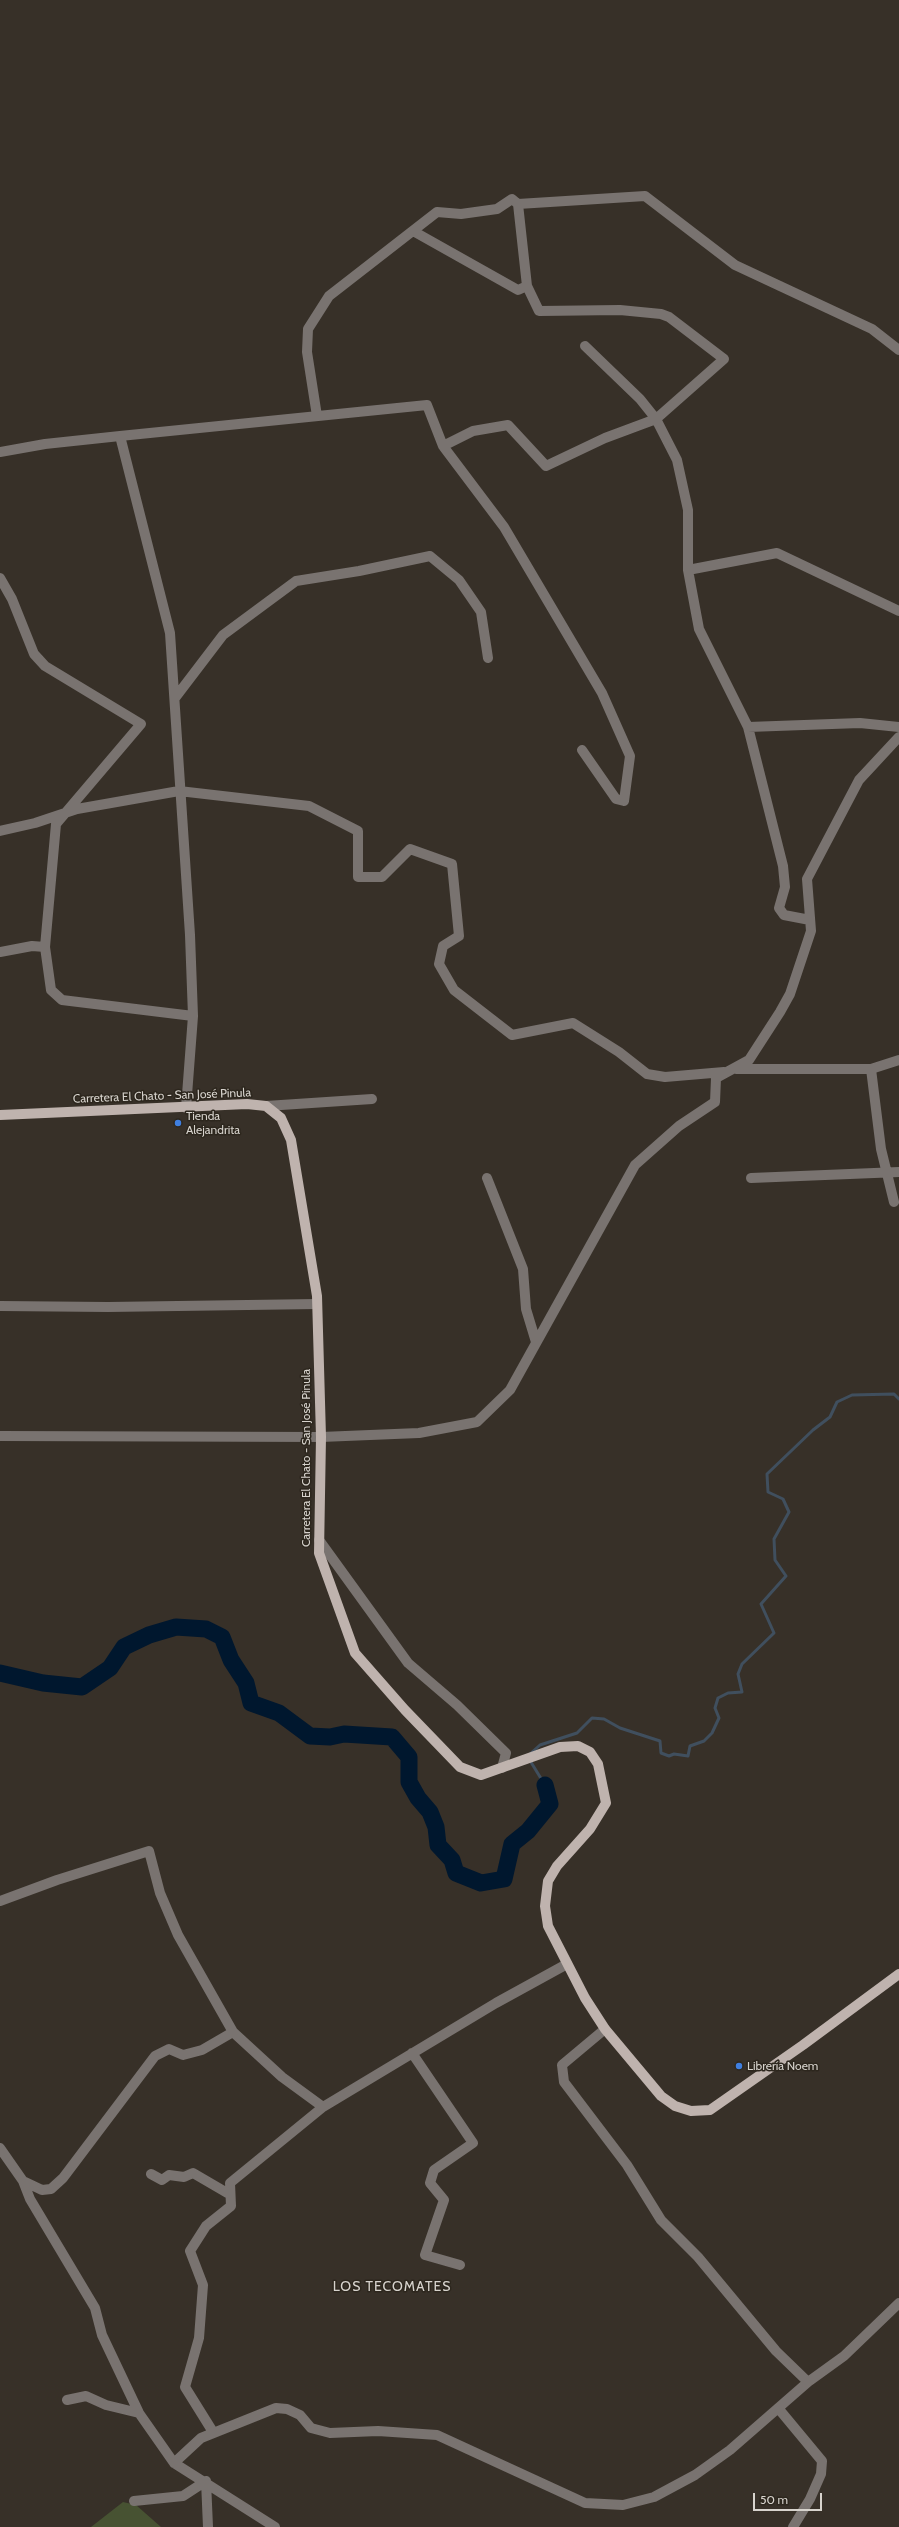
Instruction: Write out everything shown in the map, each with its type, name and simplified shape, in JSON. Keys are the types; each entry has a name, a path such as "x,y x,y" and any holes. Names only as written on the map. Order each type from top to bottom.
{"main road":[{"name":"Carretera El Chato - San José Pinula","path":"0,1115 186,1108 247,1104 266,1106 281,1118 291,1140 317,1304 321,1437 319,1553 355,1653 405,1710 460,1767 481,1775 560,1747 578,1746 590,1752 598,1764 606,1803 590,1829 557,1866 548,1881 545,1906 548,1926 585,1998 605,2029 661,2096 675,2106 691,2111 710,2110 803,2045 899,1974"}],"street":[{"path":"317,416 307,352 308,329 329,296 437,212 460,214 497,209 512,199 518,204 645,196 735,265 872,329 899,350"},
{"path":"443,446 473,431 508,425 546,466 605,438 656,419 724,359 669,317 661,314 620,310 540,311 527,286 518,204"},
{"path":"413,231 518,290 527,286"},
{"path":"585,346 635,394 656,419 677,460 688,510 688,570 699,629 748,727 770,810 782,866 785,887 779,908 784,915 810,920"},
{"path":"0,452 45,444 427,405 443,446 504,527 602,694 630,756 624,801 616,799 582,750"},
{"path":"120,436 170,633 179,791 190,935 193,1016 186,1108"},
{"path":"688,570 777,553 899,611"},
{"path":"174,698 223,635 296,581 359,571 430,556 459,580 481,612 488,658"},
{"path":"0,578 12,599 34,654 45,666 141,724 63,813 56,824 45,947 50,990 62,1000 193,1016"},
{"path":"748,727 860,723 899,727"},
{"path":"0,1436 321,1437 419,1433 477,1422 510,1390 635,1165 679,1126 715,1102 716,1078 749,1060 790,994 811,932 807,879 859,780 899,737"},
{"path":"0,831 77,809 179,791 309,806 358,831 358,877 382,877 410,849 452,864 459,936 443,946 439,964 454,990 512,1036 572,1023 618,1052 647,1074 665,1078 731,1070 871,1069 899,1060"},
{"path":"0,952 32,946 45,947"},
{"path":"871,1069 880,1149 894,1202"},
{"path":"266,1106 372,1099"},
{"path":"751,1178 899,1172"},
{"path":"487,1178 523,1269 526,1309 536,1342"},
{"path":"0,1306 317,1304"},
{"path":"319,1540 408,1663 457,1706 506,1753 502,1768"},
{"path":"0,1901 57,1880 148,1851 160,1893 178,1935 233,2032 282,2077 323,2107"},
{"path":"213,2432 185,2387 200,2338 203,2285 190,2250 206,2226 231,2206 229,2194 230,2183 323,2107 496,2003 567,1964"},
{"path":"605,2029 562,2065 564,2082 627,2165 661,2220 698,2257 776,2351 808,2382"},
{"path":"23,2181 42,2190 51,2189 63,2178 155,2056 169,2049 183,2055 202,2050 233,2032"},
{"path":"412,2053 473,2144 434,2170 430,2183 444,2200 425,2255 460,2264"},
{"path":"2,2152 23,2181 30,2199 95,2308 102,2335 139,2413 174,2463 206,2481 275,2527"},
{"path":"151,2174 162,2180 169,2175 184,2177 193,2173 229,2194"},
{"path":"174,2463 201,2438 213,2432 276,2408 287,2409 300,2415 311,2428 330,2433 378,2431 437,2435 585,2503 623,2505 654,2497 695,2475 730,2450 808,2382 844,2356 899,2303"},
{"path":"67,2400 86,2396 106,2405 139,2413"},
{"path":"778,2408 822,2461 819,2480 810,2499 793,2527"},
{"path":"134,2501 183,2496 206,2481"},
{"path":"206,2481 208,2527"}],"green space":[{"path":"123,2502 136,2505 161,2527 91,2527"}],"waterway":[{"path":"530,1754 540,1745 577,1733 592,1718 604,1719 620,1728 660,1741 661,1753 669,1756 674,1754 688,1756 690,1746 704,1741 712,1733 719,1718 715,1708 718,1698 728,1693 742,1692 738,1674 742,1664 774,1633 761,1604 786,1576 775,1560 774,1539 789,1512 783,1499 768,1492 767,1474 813,1430 830,1417 837,1402 852,1395 894,1394 899,1399"},
{"path":"0,1673 43,1683 82,1687 110,1668 124,1647 149,1635 176,1627 206,1629 222,1637 231,1660 246,1683 251,1703 279,1713 310,1736 330,1737 344,1734 392,1737 409,1757 409,1782 418,1798 430,1812 436,1827 438,1845 452,1860 456,1873 481,1883 504,1879 512,1844 528,1831 550,1804 545,1785"},
{"path":"529,1759 545,1785"}],"place":[{"name":"Tienda Alejandrita","path":"178,1123"},
{"name":"Librería Noem","path":"739,2066"}],"district":[{"name":"LOS TECOMATES","path":"392,2287"}]}
